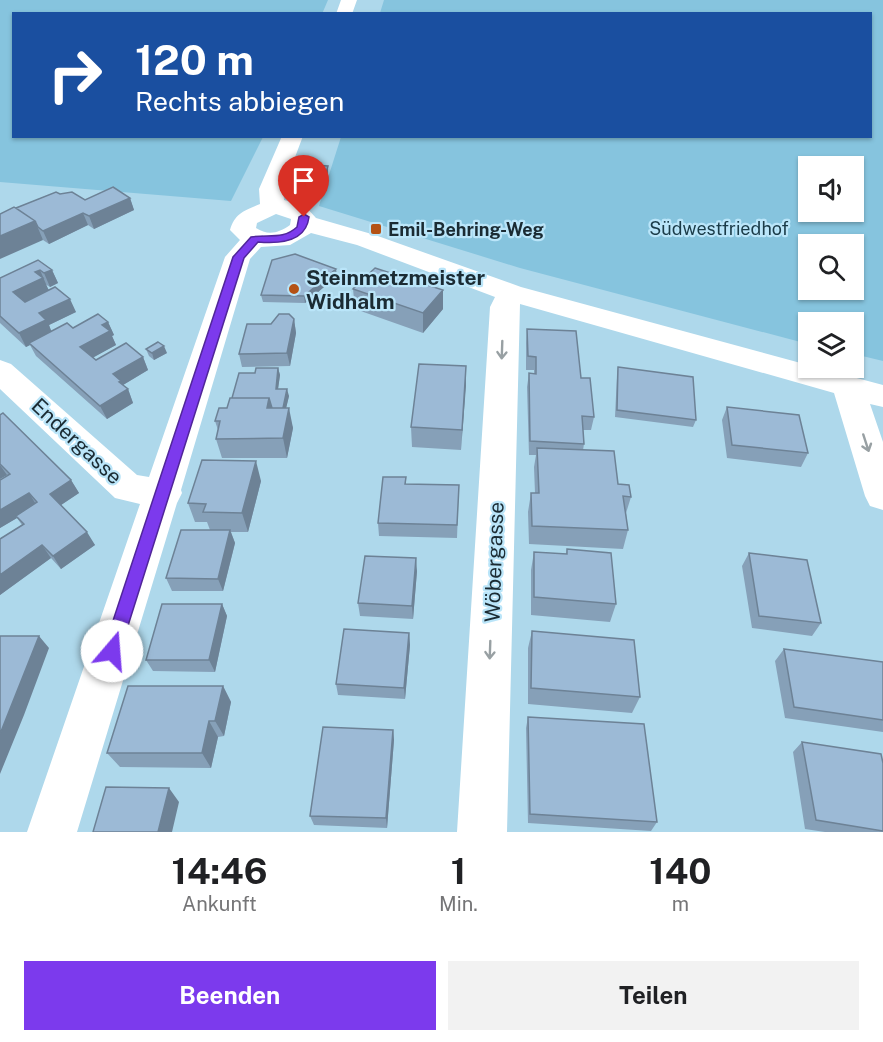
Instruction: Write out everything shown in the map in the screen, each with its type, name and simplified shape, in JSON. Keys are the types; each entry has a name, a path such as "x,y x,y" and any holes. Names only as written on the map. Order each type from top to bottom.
{"street":[{"path":"52,832 164,493 238,257 263,223 271,189 292,138"},
{"path":"292,209 304,217 305,223 296,234 276,240 263,223 292,209"},
{"path":"305,223 366,240 511,293 883,396"},
{"name":"Wöbergasse","path":"482,832 504,308 511,293"},
{"name":"Endergasse","path":"0,371 128,488 164,493"},
{"path":"849,388 883,496"}],"green space":[{"path":"0,0 328,0 323,12 12,12 12,138 262,138 231,201 0,182"},
{"name":"Südwestfriedhof","path":"384,0 883,0 883,361 864,356 864,312 798,312 798,341 520,268 319,206 341,138 872,138 872,12 380,12"}],"building":[{"path":"312,165 328,166 326,173 309,172"},
{"path":"307,177 324,177 322,187 304,187"},
{"path":"113,187 130,198 89,216 83,213 43,231 35,221 16,208 56,192 60,194 72,192 85,200"},
{"path":"14,207 35,221 0,236 0,214"},
{"name":"Steinmetzmeister Widhalm","path":"295,254 336,269 304,296 261,295 272,260"},
{"path":"38,260 52,270 44,273 40,270 35,272 43,278 13,292 25,302 55,287 70,299 39,313 46,320 19,333 0,316 0,278"},
{"path":"375,268 443,290 423,313 353,289"},
{"path":"98,314 108,322 102,325 110,331 80,347 96,360 126,343 143,357 113,374 128,389 100,406 29,343 67,323 73,328"},
{"path":"279,314 289,314 294,319 287,353 239,354 247,324 271,324"},
{"path":"527,329 576,331 581,378 590,378 594,417 582,416 584,444 530,441 529,373 536,374 536,357 528,356"},
{"path":"158,342 164,346 152,353 146,349"},
{"path":"419,364 466,366 462,430 411,427"},
{"path":"618,367 693,377 696,420 617,410"},
{"path":"256,368 278,368 276,389 287,389 283,408 272,408 269,398 232,398 239,373 255,373"},
{"path":"230,398 269,398 267,408 289,408 283,438 216,439 220,421 215,421 219,408 227,408"},
{"path":"727,407 799,415 808,453 732,445"},
{"path":"3,413 71,480 50,494 87,532 53,556 42,545 0,575 0,539 24,524 16,516 37,502 29,493 0,510 0,480 10,474 0,464 0,415"},
{"path":"537,448 614,451 618,484 629,485 631,497 623,496 628,530 532,526 531,493 539,493"},
{"path":"202,460 256,461 242,513 203,512 206,504 188,503"},
{"path":"383,477 406,477 405,484 459,485 457,525 378,523"},
{"path":"181,530 230,530 218,579 166,578"},
{"path":"567,549 611,553 616,604 534,597 534,552 567,554"},
{"path":"749,553 807,560 821,623 759,616"},
{"path":"365,556 416,558 412,606 358,603"},
{"path":"162,604 222,604 209,660 146,660"},
{"path":"344,629 409,633 404,688 336,684"},
{"path":"532,631 634,640 640,697 531,688"},
{"path":"0,636 39,636 0,734"},
{"path":"784,649 883,662 883,720 794,707"},
{"path":"128,686 223,686 215,721 209,721 202,753 107,753"},
{"path":"528,717 644,724 657,822 530,814"},
{"path":"323,727 393,730 386,818 310,816"},
{"path":"802,742 881,754 883,831 816,820"},
{"path":"106,787 169,788 158,832 93,832"}],"place":[{"name":"Emil-Behring-Weg","path":"376,229"},
{"name":"Steinmetzmeister Widhalm","path":"294,289"}],"route":[{"path":"112,651 238,257 255,239 276,240 296,234 305,223 304,217"}]}
